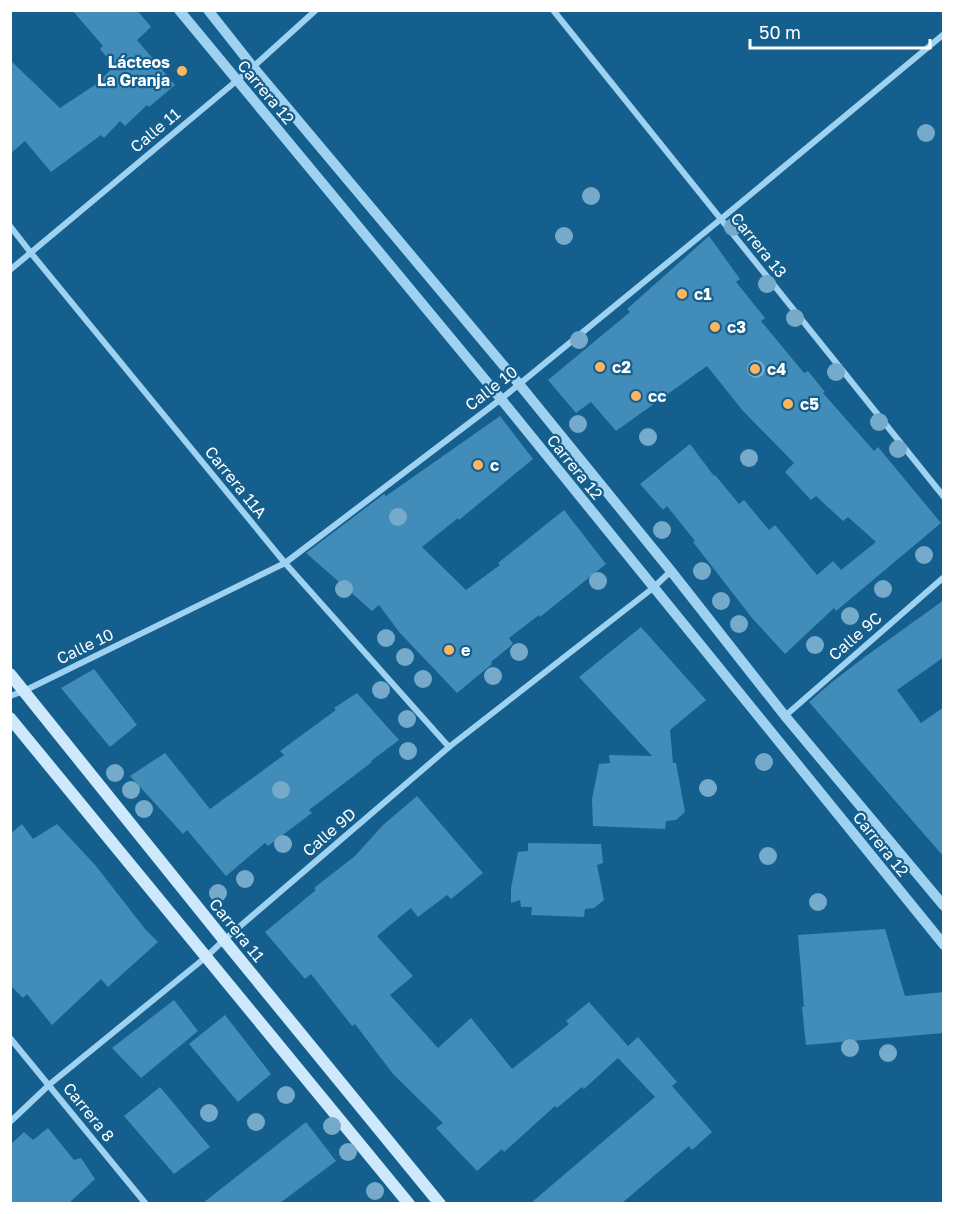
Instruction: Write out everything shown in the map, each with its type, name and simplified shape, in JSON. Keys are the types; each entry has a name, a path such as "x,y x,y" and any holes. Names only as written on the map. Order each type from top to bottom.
{"main road":[{"name":"Carrera 11","path":"10,674 440,1203"},
{"path":"10,718 409,1203"}],"street":[{"name":"Carrera 12","path":"179,10 501,399 944,945"},
{"name":"Carrera 12","path":"208,10 252,67 519,384 785,716 944,906"},
{"name":"Calle 11","path":"10,270 252,67 316,10"},
{"name":"Carrera 13","path":"553,10 944,496"},
{"name":"Calle 10","path":"10,696 285,563 501,399 944,34"},
{"name":"Carrera 11A","path":"10,226 285,563 449,747"},
{"name":"Calle 9D","path":"10,1122 50,1084 206,957 449,747 653,588 671,571"},
{"name":"Calle 9C","path":"785,716 944,577"},
{"name":"Carrera 8","path":"10,1038 146,1203"}],"building":[{"path":"72,10 137,10 151,27 137,40 175,85 149,107 147,105 125,126 120,121 104,138 101,135 51,172 25,141 10,154 10,60 60,108 98,83 114,66 100,49 103,46"},
{"path":"709,236 740,279 736,282 765,318 761,321 804,373 808,371 825,392 823,393 874,451 878,447 941,523 836,611 834,608 785,654 752,618 667,506 663,510 640,484 690,444 739,504 744,500 769,530 775,525 817,575 833,561 841,570 876,542 848,517 843,521 816,496 811,500 785,472 794,463 743,411 707,366 616,431 591,402 576,413 548,380 630,312 627,309"},
{"path":"500,416 533,459 459,520 458,518 422,547 466,590 500,565 498,563 564,510 606,564 540,617 539,615 509,638 513,644 457,693 400,633 379,605 372,611 306,553 384,494 386,496"},
{"path":"944,600 944,657 897,690 921,723 944,707 944,857 809,702 866,656"},
{"path":"641,627 706,700 670,730 673,763 676,763 685,812 676,820 666,821 665,829 593,826 592,799 599,764 610,763 609,755 652,756 579,677"},
{"path":"94,669 137,725 110,747 61,688"},
{"path":"357,693 399,740 309,810 312,813 268,846 265,843 226,876 187,830 183,834 130,776 165,753 210,809 284,755 280,751 336,710 334,708"},
{"path":"417,796 483,873 451,899 447,895 418,917 411,908 377,936 413,976 390,995 438,1048 471,1018 512,1069 569,1024 566,1021 589,1002 628,1046 638,1037 677,1082 672,1086 712,1132 692,1150 689,1146 622,1203 531,1203 655,1097 618,1058 584,1089 582,1087 557,1108 555,1106 504,1152 502,1149 477,1171 436,1128 443,1123 393,1074 355,1024 352,1026 311,974 305,979 265,932 316,890 314,888 355,856 383,825"},
{"path":"22,824 33,839 57,824 96,866 145,929 158,942 108,987 101,979 52,1025 27,994 23,998 10,985 10,834"},
{"path":"528,843 601,844 603,863 597,865 604,900 594,908 585,909 584,917 531,915 532,907 521,907 520,900 511,903 511,888 518,852 528,851"},
{"path":"885,929 905,996 944,992 944,1033 806,1045 798,935"},
{"path":"174,1000 198,1031 141,1078 112,1048"},
{"path":"225,1015 271,1074 238,1102 189,1044"},
{"path":"160,1087 210,1147 174,1174 124,1116"},
{"path":"306,1122 336,1161 280,1203 203,1203"},
{"path":"48,1128 74,1160 81,1158 95,1179 69,1203 10,1203 10,1145 24,1132 33,1140"}],"place":[{"name":"Lácteos La Granja","path":"182,71"},
{"name":"c1","path":"682,294"},
{"name":"c3","path":"715,327"},
{"name":"c2","path":"600,367"},
{"name":"c4","path":"755,369"},
{"name":"cc","path":"636,396"},
{"name":"c5","path":"788,404"},
{"name":"c","path":"478,465"},
{"name":"e","path":"449,650"}]}
